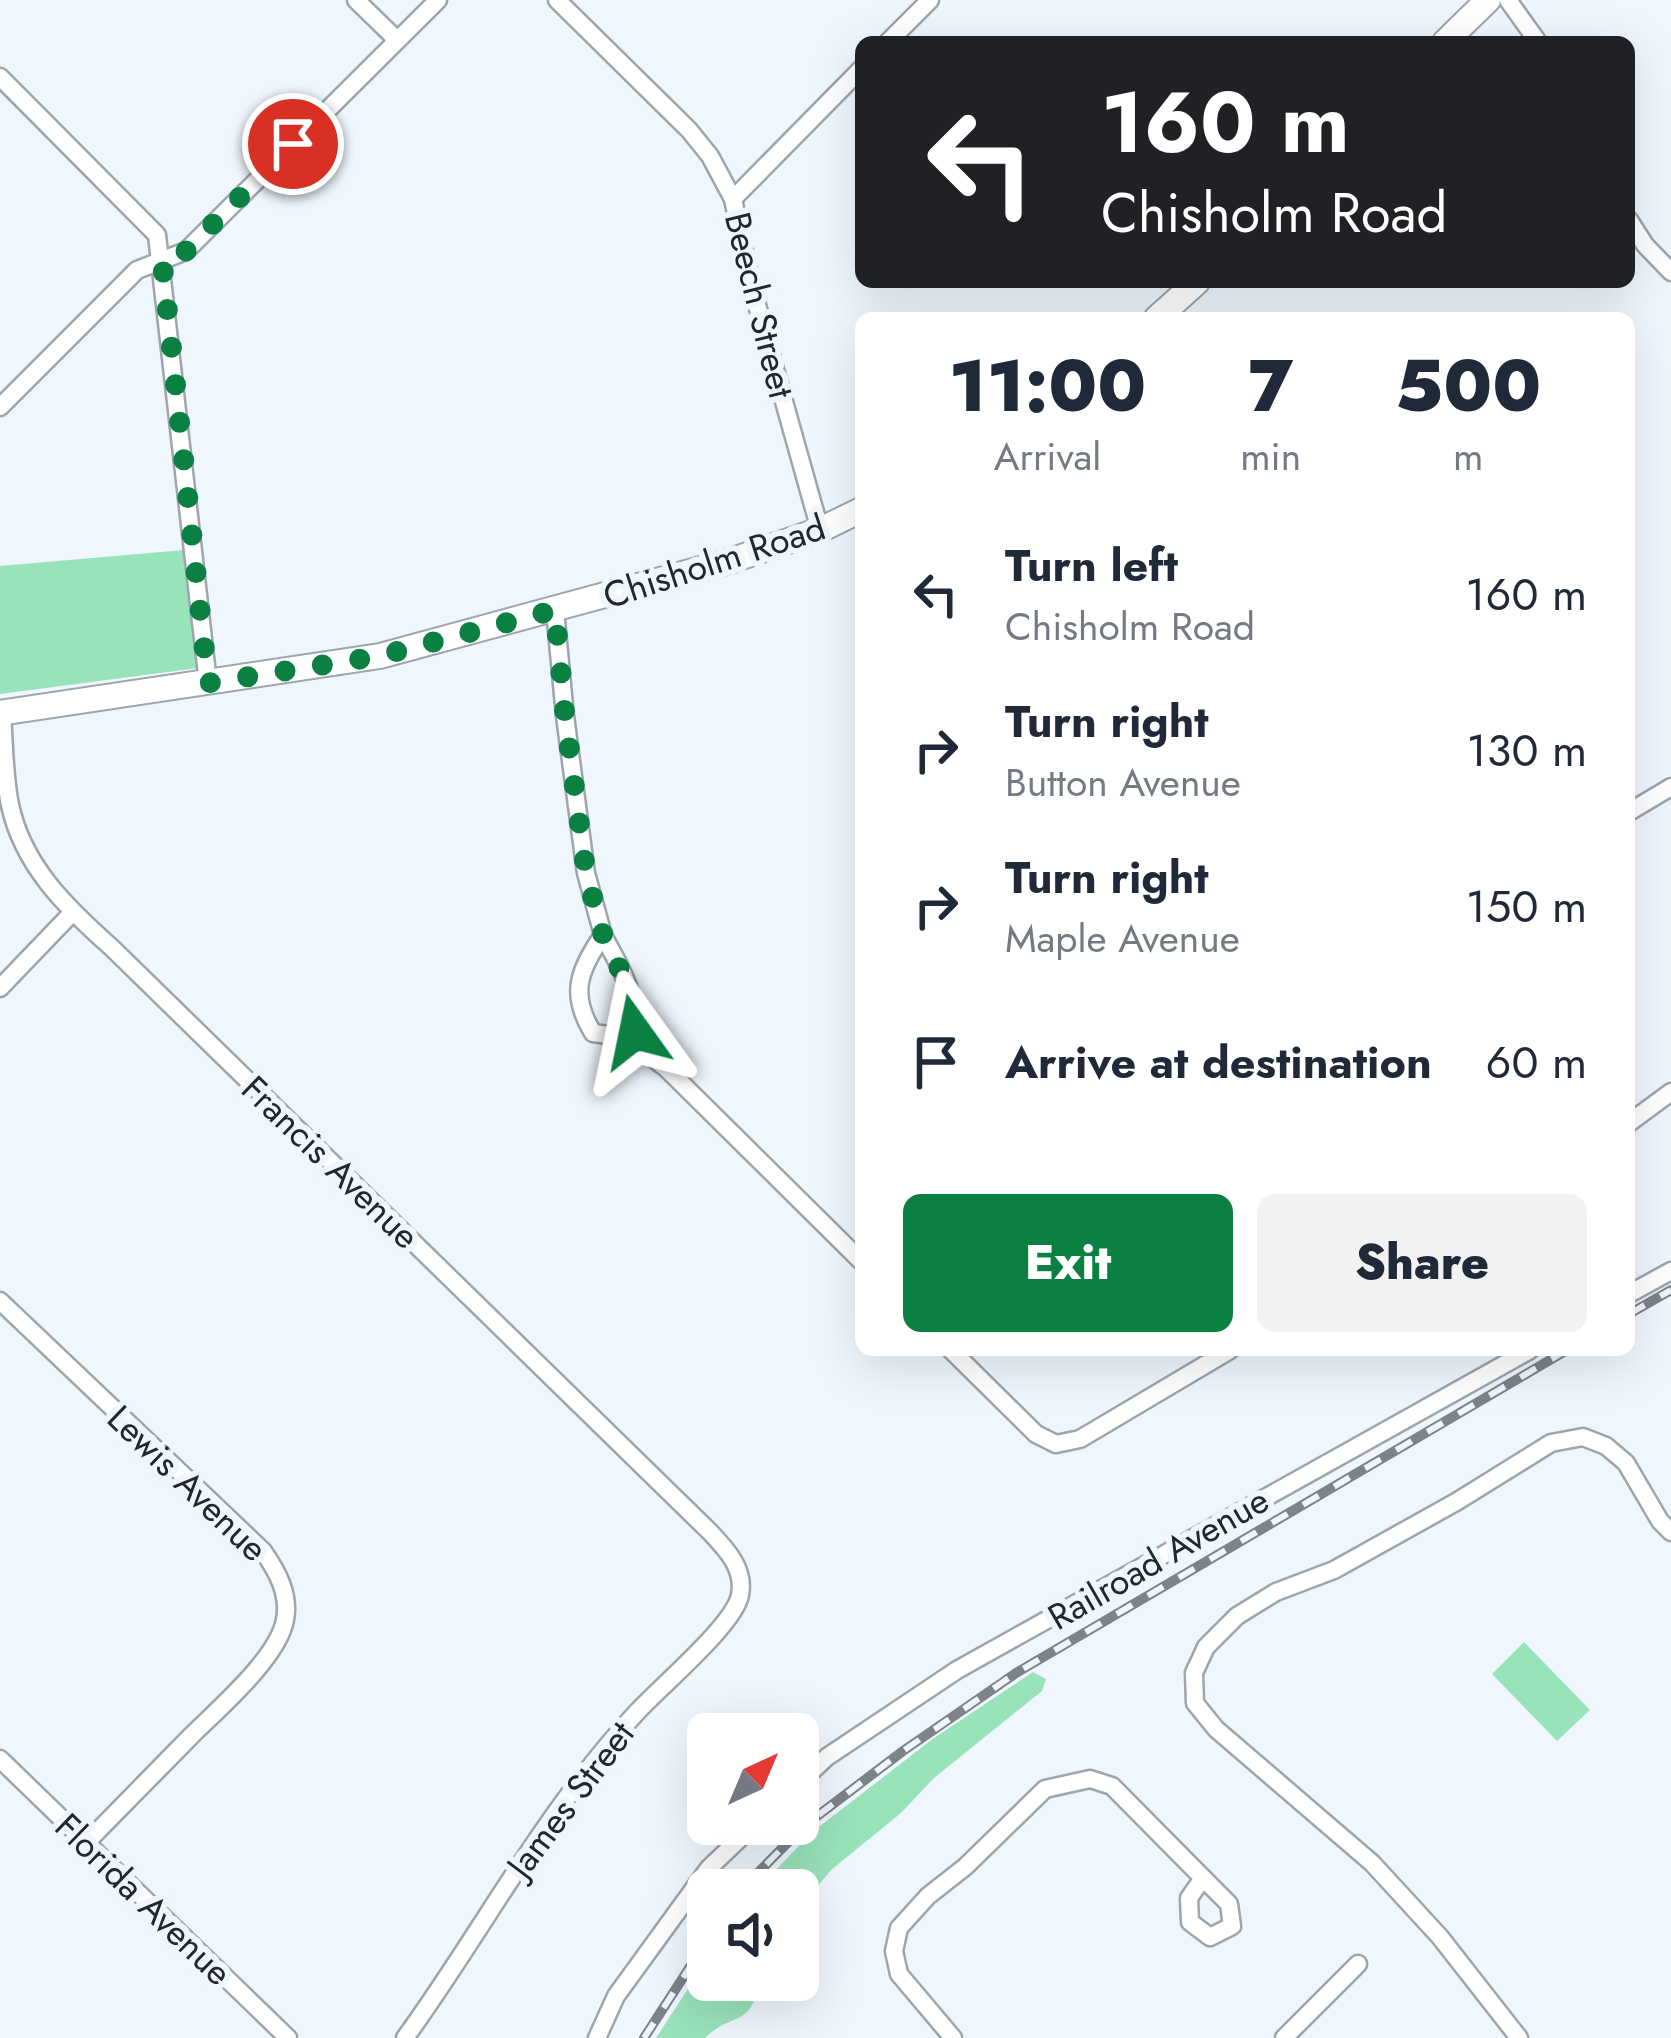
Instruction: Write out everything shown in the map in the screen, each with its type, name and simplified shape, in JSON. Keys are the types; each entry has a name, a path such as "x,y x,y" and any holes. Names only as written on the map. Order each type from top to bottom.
{"main road":[{"path":"1451,36 1488,0"},
{"path":"1164,312 1190,288"},
{"name":"Chisholm Road","path":"1,712 380,656 665,580 820,530 855,513"}],"street":[{"path":"356,0 397,40"},
{"path":"0,406 137,270 186,251 438,0"},
{"name":"Beech Street","path":"557,0 689,130 710,156 733,199 750,280 820,530"},
{"path":"894,36 929,0"},
{"path":"1508,0 1534,36"},
{"path":"733,199 855,75"},
{"path":"0,77 157,235 208,683"},
{"path":"1635,229 1671,272"},
{"path":"555,610 586,873 603,935 629,988 635,1032 647,1055 666,1068 855,1255"},
{"name":"Francis Avenue","path":"1,712 10,805 24,847 72,913 710,1532 740,1572"},
{"path":"1635,808 1671,787"},
{"path":"0,988 72,913"},
{"path":"603,935 583,964 580,1011 593,1033 635,1032"},
{"path":"1635,1119 1671,1092"},
{"path":"1635,1291 1671,1270"},
{"name":"Lewis Avenue","path":"0,1301 263,1551 285,1594 285,1619 277,1641 249,1677 86,1843"},
{"path":"956,1356 1036,1434 1056,1444 1080,1439 1220,1356"},
{"name":"Railroad Avenue","path":"819,1764 957,1670 1519,1356"},
{"path":"1519,2038 1440,1936 1372,1863 1216,1729 1196,1703 1194,1673 1206,1647 1238,1616 1276,1592 1334,1570 1551,1444 1582,1437 1606,1446 1626,1463 1671,1532"},
{"name":"James Street","path":"405,2038 592,1762 730,1617 740,1596 740,1572"},
{"name":"Florida Avenue","path":"0,1759 288,2038"},
{"path":"953,2038 899,1974 894,1951 898,1928 1045,1789 1090,1779 1112,1786 1204,1878"},
{"path":"597,2038 616,1996 709,1868 733,1845"},
{"path":"1284,2038 1358,1964"}],"green space":[{"path":"184,550 198,668 0,694 0,566"},
{"path":"1524,1642 1590,1710 1557,1741 1492,1674"},
{"path":"1033,1672 1046,1679 1042,1691 934,1778 819,1885 819,1869 777,1869 800,1845 819,1845 819,1827 934,1738"},
{"path":"687,1990 687,2001 754,2001 746,2013 705,2038 656,2038"}],"railway":[{"path":"1635,1311 1671,1290"},
{"path":"762,1869 804,1826 1016,1673 1557,1356"},
{"path":"644,2038 687,1971"}],"route":[{"path":"293,144 186,251 162,260 208,683 380,656 555,610 586,873 603,935 629,988 635,1032"}]}
